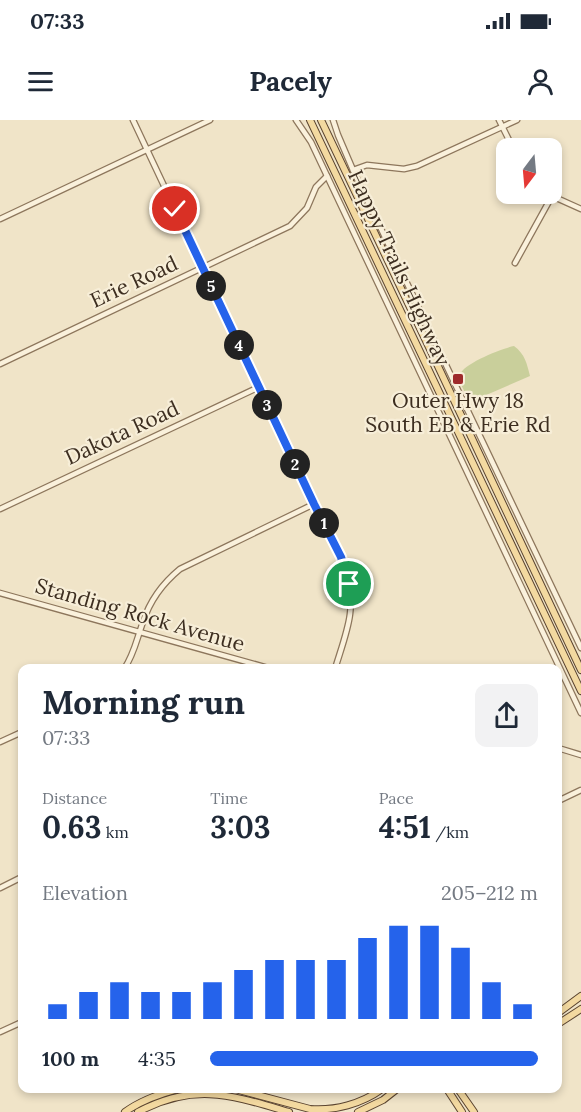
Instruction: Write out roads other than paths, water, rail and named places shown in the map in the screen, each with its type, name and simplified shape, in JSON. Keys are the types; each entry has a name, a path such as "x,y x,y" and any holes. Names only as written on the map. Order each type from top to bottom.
{"main road":[{"name":"Happy Trails Highway","path":"310,120 581,691"},
{"name":"Happy Trails Highway","path":"321,120 581,670"},
{"path":"562,1010 581,996"},
{"path":"562,1021 581,1009"},
{"path":"125,1112 142,1101 162,1093"},
{"path":"250,1093 321,1110 352,1104 376,1093"},
{"path":"358,1112 393,1093"},
{"path":"450,1093 462,1112"},
{"path":"461,1093 474,1112"},
{"path":"138,1112 163,1101 198,1094 237,1097 289,1112"}],"street":[{"path":"133,120 341,557 349,584 350,614 336,664"},
{"path":"0,219 210,120"},
{"path":"296,120 311,142 558,664"},
{"path":"333,120 353,170 581,648"},
{"path":"499,120 508,138"},
{"path":"353,170 367,165 404,169 417,166 517,120"},
{"name":"Erie Road","path":"0,364 290,226 307,208 316,187 327,176"},
{"path":"562,200 581,209"},
{"path":"515,263 545,204"},
{"name":"Dakota Road","path":"0,509 259,387"},
{"path":"127,664 153,600 166,582 180,569 314,504"},
{"name":"Standing Rock Avenue","path":"0,593 254,664"},
{"path":"562,673 581,713"},
{"path":"0,742 18,734"},
{"path":"562,749 581,754"},
{"path":"562,799 581,790"},
{"path":"0,888 18,879"},
{"path":"0,1032 18,1024"}],"place":[{"name":"Outer Hwy 18 South EB & Erie Rd","path":"458,379"}]}
